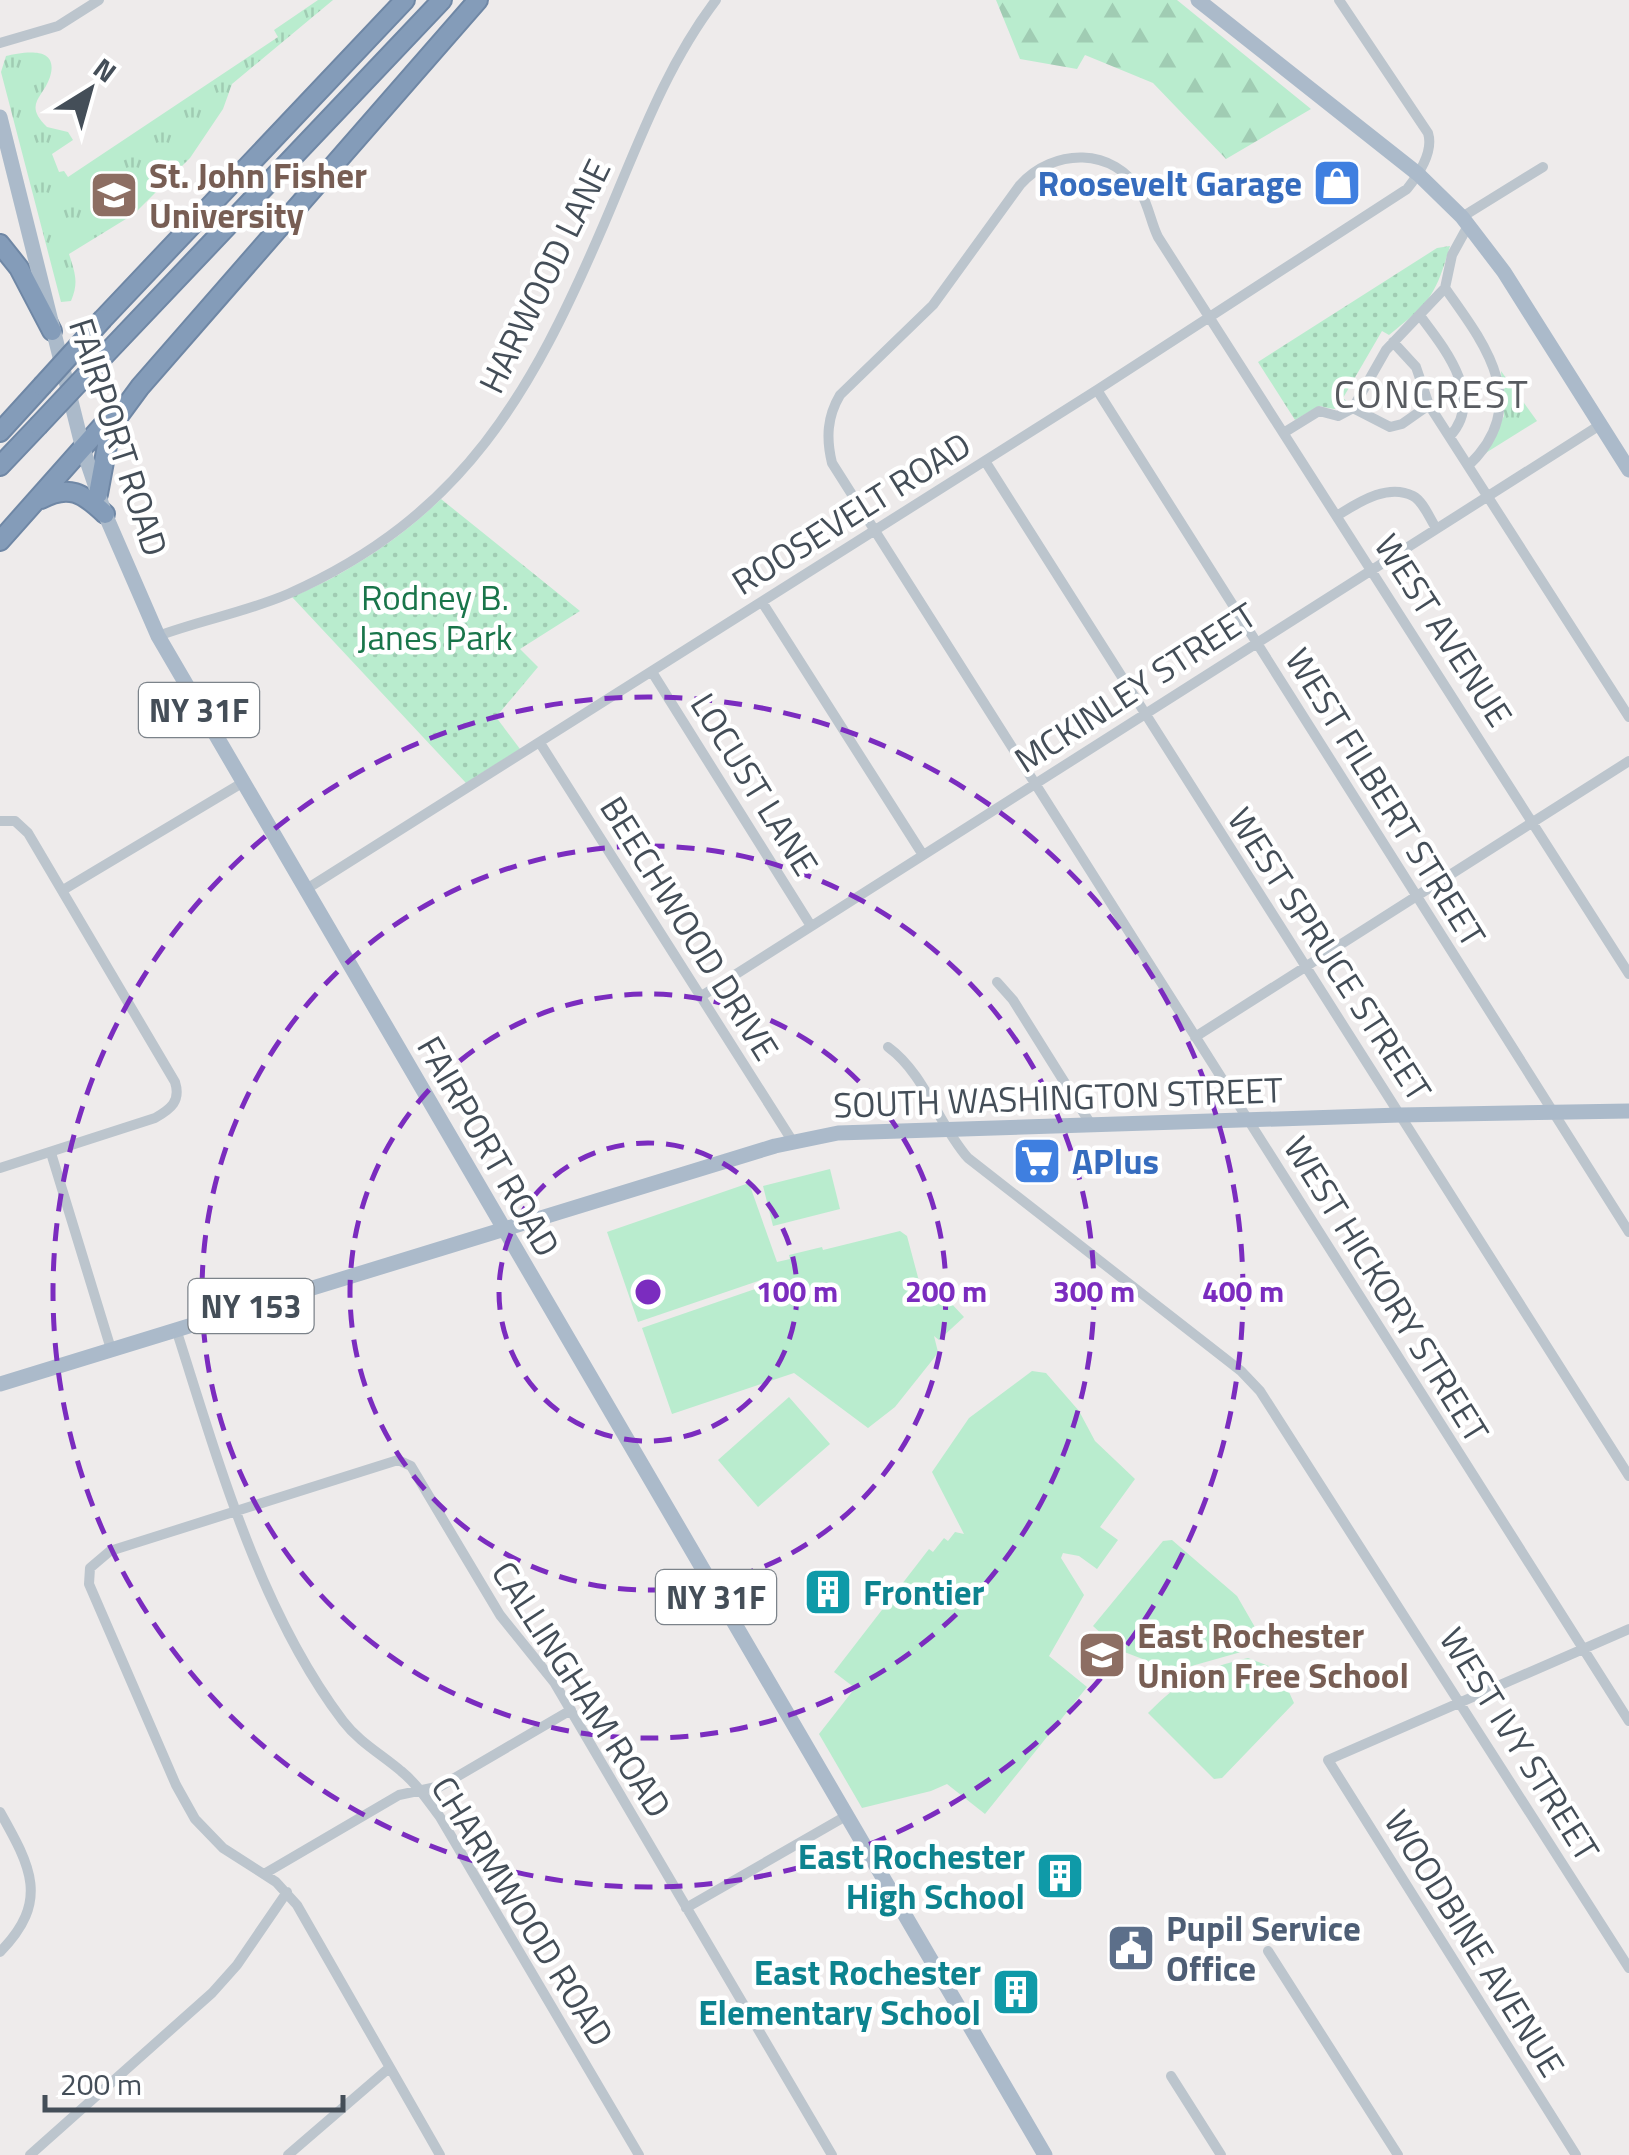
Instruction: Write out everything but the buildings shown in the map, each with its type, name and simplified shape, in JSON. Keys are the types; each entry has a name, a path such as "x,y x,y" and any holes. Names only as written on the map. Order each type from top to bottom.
{"highway":[{"path":"0,432 405,0"},
{"path":"0,466 442,0"},
{"path":"0,540 140,387 478,0"},
{"path":"0,244 19,268 52,331"},
{"path":"0,412 42,386"},
{"path":"98,494 109,435 140,387"},
{"path":"28,508 56,492 71,489 105,514"}],"main road":[{"path":"1198,0 1418,174 1466,220 1504,272 1629,470"},
{"name":"FAIRPORT ROAD","path":"0,117 83,449 105,514 158,636 1045,2155"},
{"name":"SOUTH WASHINGTON STREET","path":"502,1229 793,1142 838,1133 1629,1111"},
{"name":"NY 153","path":"0,1384 502,1229"}],"street":[{"path":"0,42 58,26 100,0"},
{"name":"HARWOOD LANE","path":"158,636 260,605 328,574 429,506 475,457 541,360 672,68 716,0"},
{"path":"1328,0 1358,28"},
{"path":"1339,0 1428,133 1431,142 1418,174"},
{"name":"WEST AVENUE","path":"874,532 832,463 828,438 835,403 851,380 934,304 1035,170 1050,161 1072,156 1101,160 1121,171 1143,196 1158,237 1629,974"},
{"path":"1284,432 1319,411 1338,416 1352,408 1393,342 1445,288 1452,255 1466,220 1543,167"},
{"name":"ROOSEVELT ROAD","path":"305,890 1390,202 1408,189 1418,174"},
{"path":"1445,288 1487,348 1500,396 1499,414 1490,436 1469,465"},
{"path":"1421,317 1452,362 1463,393 1462,418 1450,436"},
{"path":"1393,342 1416,367 1429,405 1629,717"},
{"name":"WEST FILBERT STREET","path":"1096,390 1629,1232"},
{"path":"1352,408 1390,427 1402,424 1429,405"},
{"name":"MCKINLEY STREET","path":"700,997 1600,424"},
{"name":"WEST SPRUCE STREET","path":"985,461 1629,1476"},
{"path":"1338,515 1374,495 1403,494 1417,499 1436,528"},
{"name":"WEST HICKORY STREET","path":"874,532 1629,1721"},
{"path":"762,602 922,854"},
{"name":"LOCUST LANE","path":"652,672 811,926"},
{"name":"BEECHWOOD DRIVE","path":"540,743 793,1142"},
{"path":"1195,1038 1629,761"},
{"path":"63,890 242,783"},
{"path":"0,821 14,821 24,828 175,1082 177,1096 172,1107 155,1118 0,1168"},
{"path":"997,982 1013,1000 1090,1124"},
{"name":"WEST IVY STREET","path":"888,1046 903,1058 968,1158 1252,1381 1629,1968"},
{"path":"51,1153 111,1349"},
{"name":"CHARMWOOD ROAD","path":"176,1329 234,1512 286,1626 338,1714 363,1743 421,1790 449,1830 639,2155"},
{"name":"CALLINGHAM ROAD","path":"234,1512 393,1460 406,1461 500,1615 543,1666 571,1710 832,2155"},
{"path":"234,1512 110,1551 90,1568 89,1584 195,1819 222,1848 287,1892 440,2155"},
{"path":"1462,1703 1629,1629"},
{"name":"WOODBINE AVENUE","path":"1462,1703 1328,1760 1576,2155"},
{"path":"264,1874 399,1795 440,1786 571,1710"},
{"path":"0,1812 22,1851 32,1884 28,1914 0,1952"},
{"path":"686,1908 846,1816"},
{"path":"30,2155 212,1993 237,1965 287,1892"},
{"path":"1268,1951 1398,2155"},
{"path":"288,2155 389,2068"},
{"path":"1172,2076 1221,2155"}],"green space":[{"path":"318,0 333,0 232,84 223,109 190,158 134,214 69,254 75,288 71,301 61,302 1,72 6,56 37,53 49,59 50,77 37,101 36,112 47,127 68,132 73,140 52,154 59,172 64,171 68,177 278,37 274,30"},
{"path":"996,0 1177,0 1311,109 1226,159 1153,83 1085,55 1077,69 1020,59"},
{"path":"1450,246 1429,297 1389,335 1382,331 1343,398 1349,403 1339,409 1319,406 1295,420 1258,362 1437,248"},
{"path":"1501,371 1537,421 1484,454 1504,416"},
{"name":"Rodney B. Janes Park","path":"441,499 580,611 520,649 538,667 496,717 520,749 466,783 292,597 371,555"},
{"path":"830,1169 840,1209 773,1226 763,1186"},
{"path":"749,1183 777,1262 790,1259 789,1255 900,1231 907,1236 923,1296 935,1286 964,1317 939,1340 934,1336 938,1352 934,1358 895,1407 868,1428 794,1373 672,1414 642,1328 758,1288 764,1279 638,1322 607,1232"},
{"path":"1032,1371 1046,1373 1079,1411 1095,1441 1135,1479 1100,1527 1118,1540 1097,1569 1079,1556 1063,1553 1061,1558 1084,1595 1049,1656 1087,1687 985,1814 947,1784 862,1808 819,1734 855,1688 834,1672 929,1549 933,1552 955,1532 964,1534 932,1472 969,1418"},
{"path":"789,1397 830,1444 758,1507 718,1460"},
{"path":"1172,1540 1237,1596 1256,1629 1241,1652 1174,1671 1119,1650 1093,1626 1163,1541"},
{"path":"1248,1658 1279,1670 1294,1703 1222,1778 1214,1779 1148,1713 1193,1677"}],"place":[{"name":"Roosevelt Garage","path":"1337,183"},
{"name":"St. John Fisher University","path":"114,195"},
{"name":"APlus","path":"1037,1161"},
{"name":"Frontier","path":"828,1592"},
{"name":"East Rochester Union Free School","path":"1102,1655"},
{"name":"East Rochester High School","path":"1060,1876"},
{"name":"Pupil Service Office","path":"1131,1948"},
{"name":"East Rochester Elementary School","path":"1016,1992"}],"district":[{"name":"CONCREST","path":"1432,394"}]}
